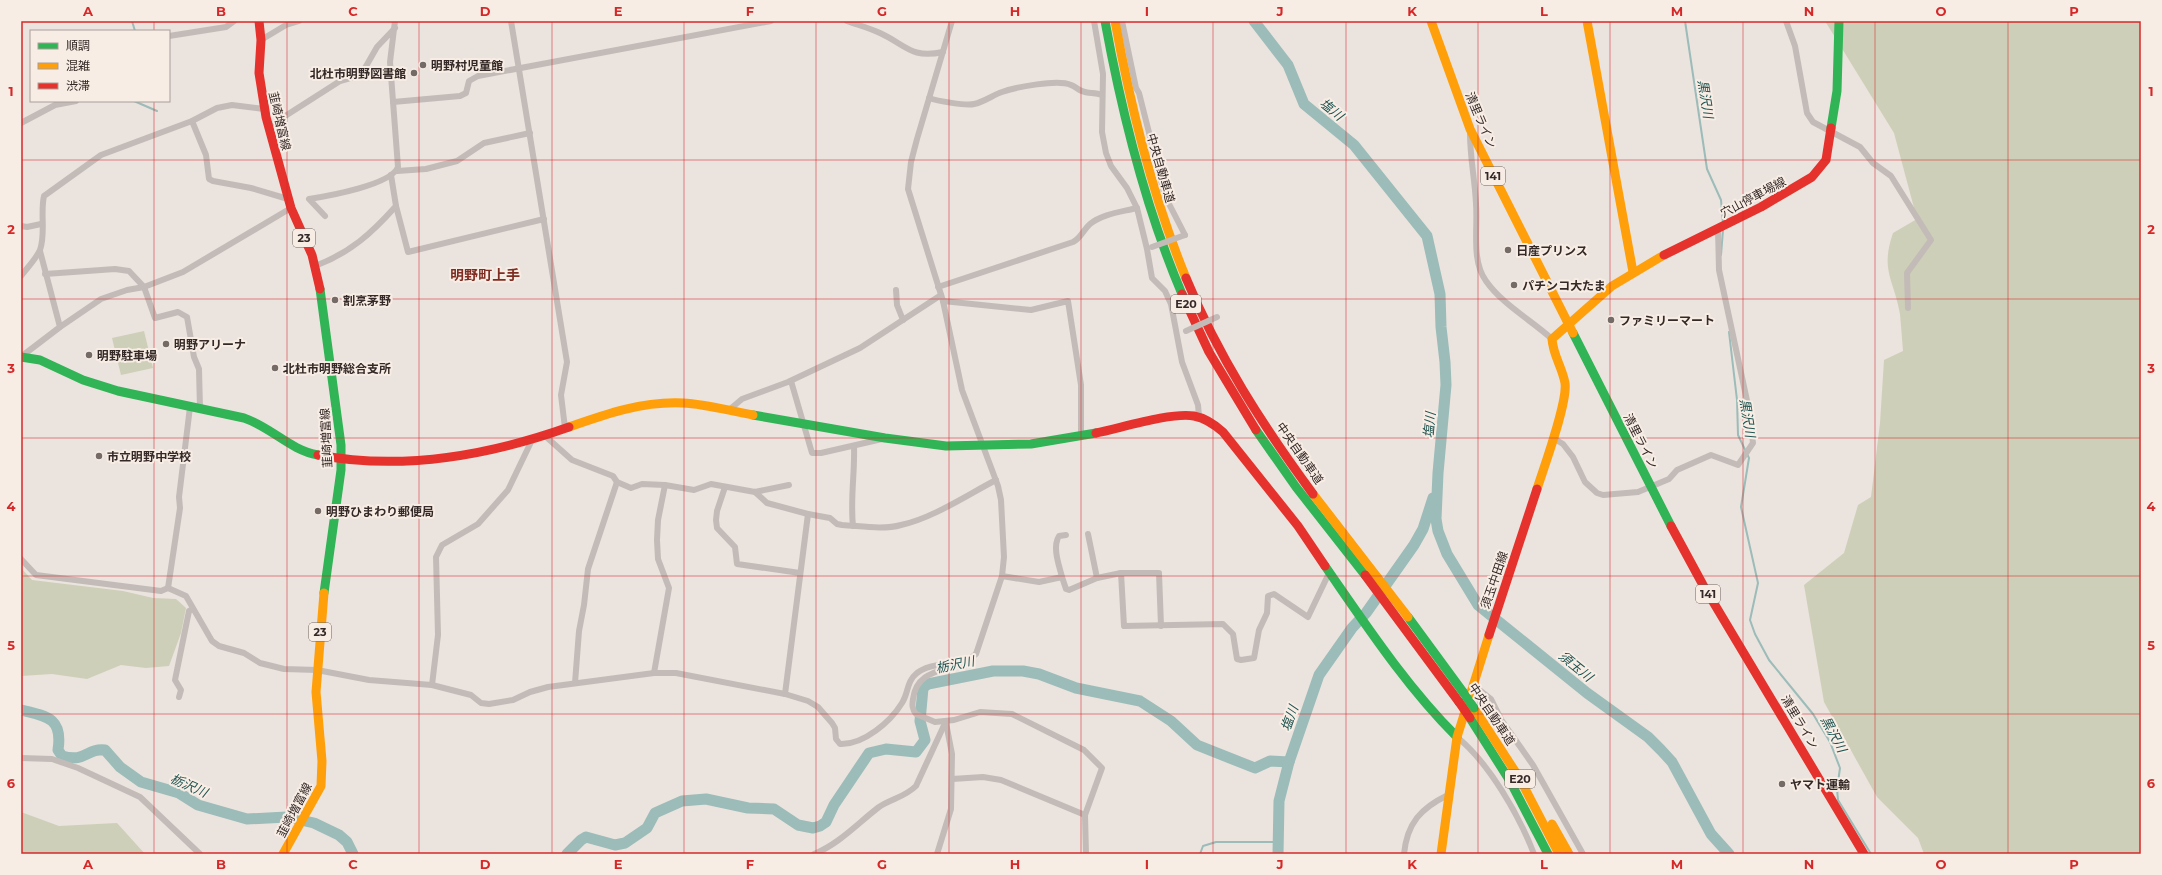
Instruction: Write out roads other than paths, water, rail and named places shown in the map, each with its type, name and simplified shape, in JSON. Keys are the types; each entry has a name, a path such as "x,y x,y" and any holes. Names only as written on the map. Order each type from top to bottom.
{"main road":[{"name":"韮崎増富線","path":"259,21 261,40 259,73 264,109 289,204 316,266 332,369 341,457 322,609 317,670 316,692 322,776 321,786 283,854"},
{"name":"中央自動車道","path":"1106,21 1126,121 1141,178 1159,236 1184,300 1209,353 1254,425 1304,496 1421,633 1497,740 1559,854"},
{"name":"中央自動車道","path":"1115,21 1134,115 1152,184 1168,233 1194,298 1218,348 1241,388 1348,548 1470,718 1502,768 1548,854"},
{"name":"清里ライン","path":"1431,21 1470,129 1650,487 1703,585 1864,854"},
{"path":"1587,21 1634,272"},
{"name":"穴山停車場線","path":"1569,324 1602,295 1634,272 1816,175 1823,168 1826,160 1837,91 1839,21"},
{"path":"1552,339 1569,324"},
{"name":"須玉中田線","path":"1441,854 1457,737 1472,684 1532,507 1563,402 1565,383 1553,352 1552,339"},
{"path":"21,357 32,358 94,384 190,407 243,417 265,427 289,444 306,452 395,462 419,461 493,450 532,440 632,407 659,402 685,403 886,438 946,446 1031,444 1081,437 1175,416 1187,414 1199,416 1216,425 1223,432 1276,497 1332,573 1378,643 1433,713 1457,737"},
{"path":"1497,740 1542,806 1569,854"}],"street":[{"path":"170,36 226,27 234,21"},
{"path":"261,40 286,25 299,21"},
{"path":"396,21 390,62 398,167 394,173 396,206 408,252 544,220"},
{"path":"511,21 566,362 561,395 565,428"},
{"path":"393,102 460,96 466,93 467,84 473,78 770,21"},
{"path":"847,21 880,33 914,53 928,55 943,52"},
{"path":"952,21 911,162 908,189 942,298 962,390 1000,493 1004,557 1002,576 976,654 959,664 923,678 917,683 912,705 916,714 930,720 946,721 980,712 1012,714 1084,750 1102,768 1085,815 1086,854"},
{"path":"1094,21 1103,74 1102,132 1106,153 1111,166 1127,188 1137,208 1150,248 1152,278 1166,291 1171,304 1182,362 1198,405 1199,416"},
{"path":"1122,21 1136,88 1139,93 1165,196 1185,235 1150,248"},
{"path":"1786,21 1795,46 1807,113 1813,122 1831,130 1860,147 1873,163 1892,176 1931,240 1907,273 1908,308"},
{"path":"268,127 340,81 361,75 377,47 395,28"},
{"path":"929,98 945,103 957,102 973,104 1002,92 1032,85 1065,84 1071,84 1082,91 1096,92 1102,95"},
{"path":"21,123 55,105 71,102"},
{"path":"21,276 40,251 43,236 41,224 44,196 91,161 101,155 192,121 217,108 232,105 264,109"},
{"path":"192,121 206,154 209,179 251,188 289,204"},
{"path":"1470,129 1470,161 1476,205 1478,256 1485,280 1498,296 1536,324 1552,339"},
{"path":"325,216 309,199 346,192 394,173 426,170 457,161 484,143 530,133"},
{"path":"21,357 60,327 101,299 127,290 144,287 183,272 289,204"},
{"path":"316,266 347,252 382,222 396,206"},
{"path":"938,287 1073,242 1078,239 1086,227 1094,221 1137,208"},
{"path":"21,226 27,227 41,224"},
{"path":"1552,442 1563,444 1573,457 1585,482 1597,493 1603,495 1638,492 1669,479 1677,470 1711,455 1738,465 1753,443 1749,410 1719,270 1718,228"},
{"path":"40,251 60,327"},
{"path":"46,274 115,269 129,271 144,287 155,318 178,312 187,317 194,357 199,369 200,409"},
{"path":"896,290 897,305 903,320"},
{"path":"729,410 742,399 791,380 860,348 903,320 942,298 1031,310 1068,301 1081,385 1081,437"},
{"path":"1178,335 1217,317"},
{"path":"32,358 34,347"},
{"path":"791,380 812,453 821,453 886,438"},
{"path":"168,588 180,508 179,498 190,407"},
{"path":"544,435 572,460 613,476 617,482 631,488 642,484 665,485 694,490 711,484 755,492 789,485"},
{"path":"432,685 438,635 436,556 438,549 442,545 478,524 508,490 532,440"},
{"path":"852,526 850,506 855,473 854,446"},
{"path":"755,492 767,503 808,514 830,518 842,526 893,527 943,509 996,480"},
{"path":"575,683 579,631 584,605 588,569 617,482"},
{"path":"654,673 669,588 658,559 657,540 658,520 665,485"},
{"path":"724,487 717,512 717,528 735,547 737,564 800,573"},
{"path":"785,694 808,514"},
{"path":"1088,534 1096,578"},
{"path":"1066,535 1059,536 1056,550 1066,589 1069,590 1096,578 1121,574 1159,573 1161,626"},
{"path":"21,559 36,575 160,591 168,588 186,596 212,641 219,646 244,653 266,665 284,669 317,670 369,680 432,685 471,695 481,703 489,704 512,700 548,686 654,673 676,673 785,694 808,702 818,707 835,728 837,742 851,743 887,722 903,702 908,683 918,672 943,664 959,664"},
{"path":"1121,574 1124,626 1223,624 1233,634 1237,659 1241,660 1254,658 1259,630 1267,613 1268,596 1274,594 1308,617 1332,573"},
{"path":"1002,576 1039,582 1062,577"},
{"path":"179,697 181,690 175,680 189,611 193,609"},
{"path":"1472,684 1491,699 1502,721 1533,765 1583,854"},
{"path":"937,854 951,809 952,754 946,721"},
{"path":"814,854 830,847 880,806 910,792 916,786 946,721"},
{"path":"1457,737 1470,748 1498,784 1534,854"},
{"path":"21,758 52,759 140,797 200,854"},
{"path":"952,779 984,777 1001,780 1085,815"},
{"path":"1404,854 1409,833 1418,816 1431,803 1448,795"}],"waterway":[{"path":"132,21 135,30"},
{"name":"塩川","path":"1254,21 1288,65 1304,104 1354,145 1427,236 1440,294 1441,327 1445,362 1446,385 1438,473 1436,519 1438,531 1447,554 1478,605 1587,693 1648,737 1661,750 1672,762 1711,834 1729,854"},
{"name":"黒沢川","path":"1685,21 1707,169 1721,200 1723,223"},
{"path":"136,102 157,111"},
{"name":"黒沢川","path":"1721,255 1723,230"},
{"name":"黒沢川","path":"1729,332 1737,400 1738,435 1749,458 1741,507 1758,583 1750,620 1755,634 1769,660 1813,714 1830,742 1840,768 1837,789 1838,800 1871,854"},
{"name":"塩川","path":"1278,854 1279,801 1289,762 1319,675 1352,628 1366,613 1414,545 1423,529 1433,498"},
{"name":"栃沢川","path":"567,854 586,837 615,845 625,843 647,828 655,813 682,801 706,799 748,808 774,809 798,825 813,828 820,826 826,822 834,805 869,753 886,749 916,752 925,740 920,721 923,688 928,684 993,671 1023,671 1039,674 1076,688 1140,701 1171,721 1197,745 1255,768 1270,761 1289,762"},
{"name":"栃沢川","path":"21,710 38,714 51,720 58,731 58,750 62,756 76,758 94,751 105,750 120,767 141,782 179,793 198,805 247,819 287,817 314,823 339,835 347,842 353,854"},
{"path":"1200,854 1203,846 1216,842 1278,842"}],"place":[{"name":"明野村児童館","path":"423,65"},
{"name":"北杜市明野図書館","path":"414,73"},
{"name":"日産プリンス","path":"1508,250"},
{"name":"パチンコ大たま","path":"1514,285"},
{"name":"割烹茅野","path":"335,300"},
{"name":"ファミリーマート","path":"1611,320"},
{"name":"明野アリーナ","path":"166,344"},
{"name":"明野駐車場","path":"89,355"},
{"name":"北杜市明野総合支所","path":"275,368"},
{"name":"市立明野中学校","path":"99,456"},
{"name":"明野ひまわり郵便局","path":"318,511"},
{"name":"ヤマト運輸","path":"1782,784"}],"district":[{"name":"明野町上手","path":"485,275"}],"water label":[{"name":"須玉川","path":"1576,666"}]}
